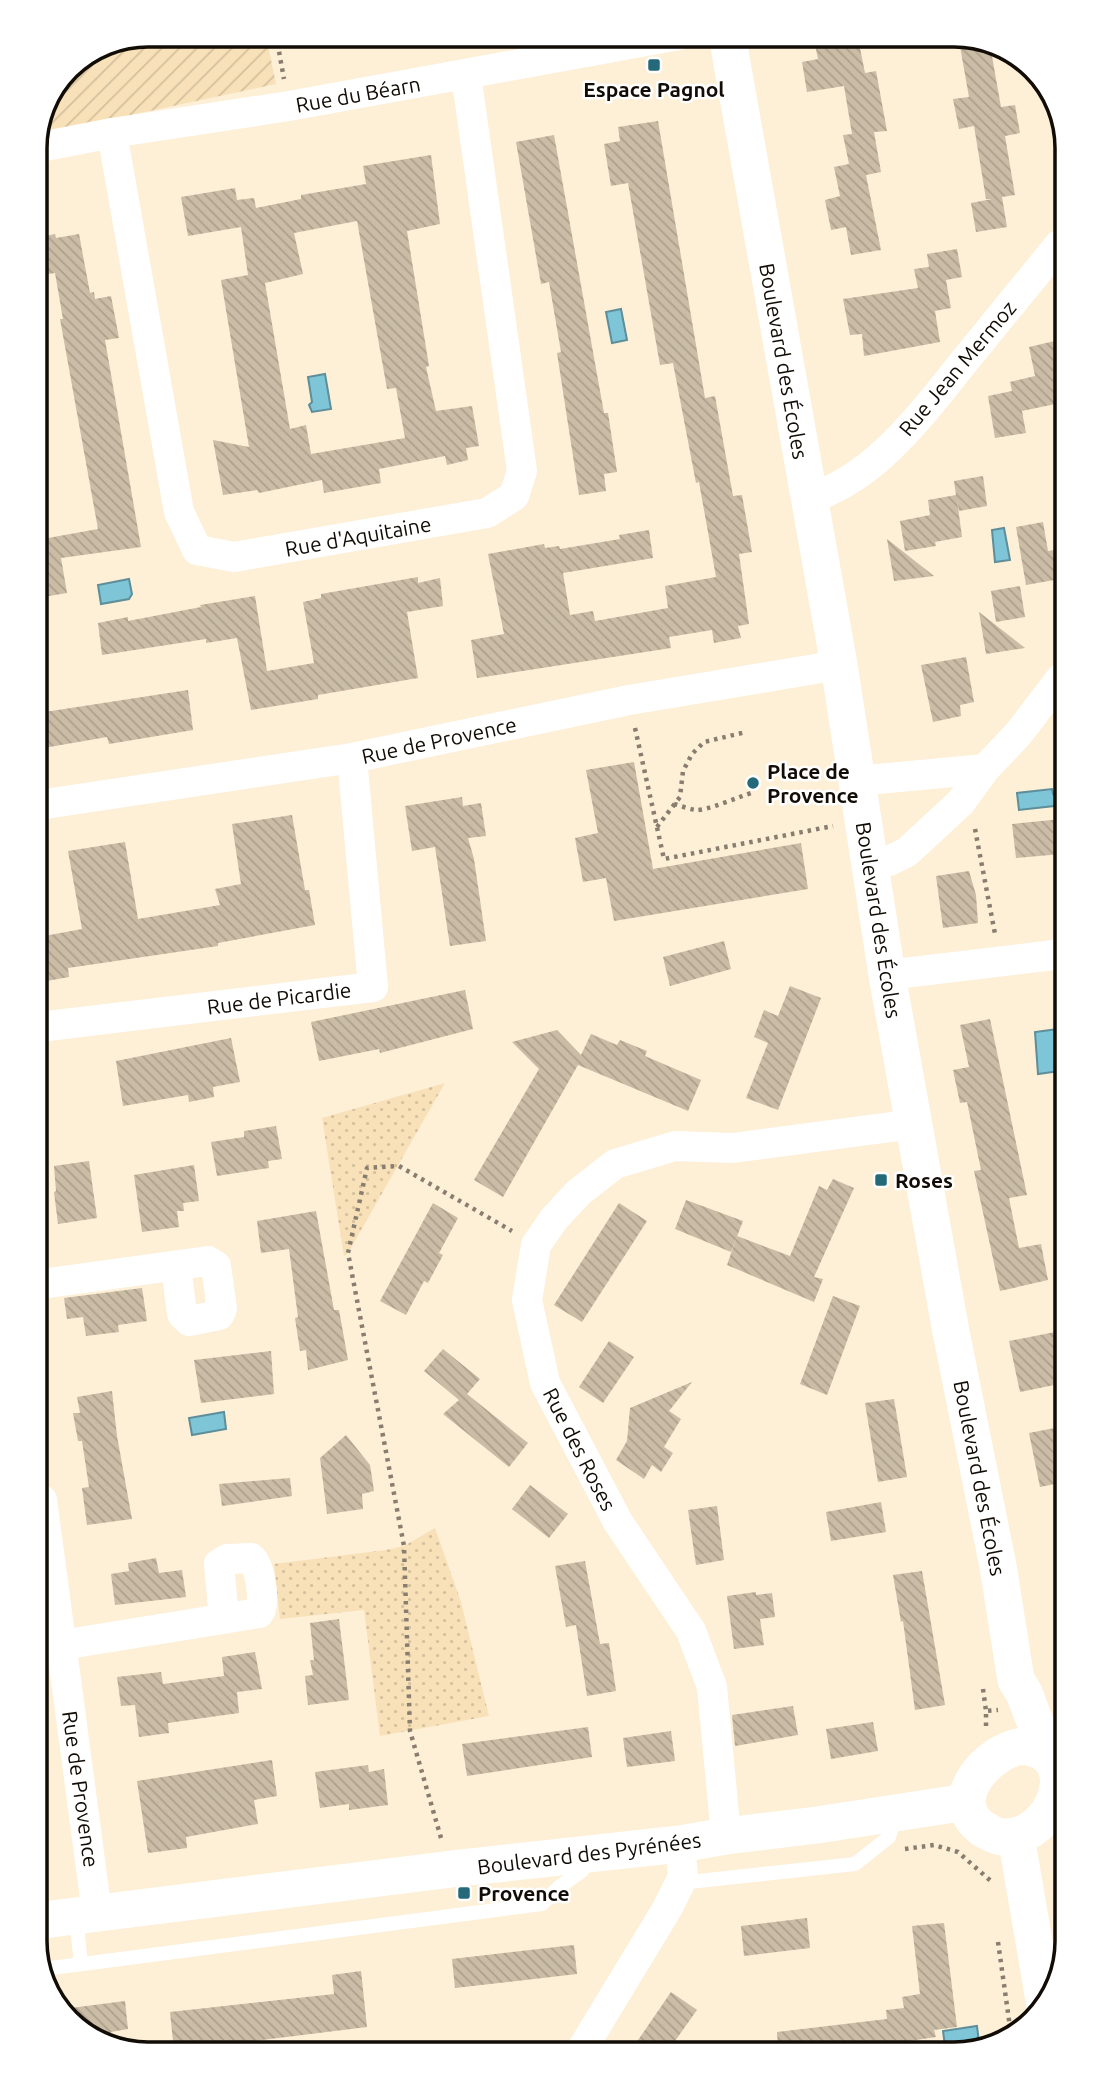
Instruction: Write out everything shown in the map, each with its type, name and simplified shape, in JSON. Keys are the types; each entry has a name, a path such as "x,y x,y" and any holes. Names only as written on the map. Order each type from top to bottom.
{"street":[{"name":"Rue du Béarn","path":"47,146 289,106 615,47"},
{"name":"Boulevard des Écoles","path":"729,47 839,665 887,975 951,1332 998,1566 1016,1680 1000,1753"},
{"name":"Rue d'Aquitaine","path":"112,133 179,512 197,550 234,557 487,513 514,496 523,471 466,75"},
{"name":"Rue Jean Mermoz","path":"808,499 828,492 858,475 906,434 1055,250"},
{"name":"Rue de Provence","path":"47,804 352,758 629,700 839,665"},
{"path":"869,864 889,861 907,852 961,802 985,769 1019,733 1055,686"},
{"name":"Rue de Picardie","path":"47,1026 373,987 352,758"},
{"path":"856,781 985,769"},
{"path":"887,975 1055,955"},
{"name":"Rue des Roses","path":"726,1836 712,1687 691,1631 618,1521 545,1383 527,1300 536,1245 554,1219 578,1193 615,1164 675,1146 733,1148 915,1124"},
{"path":"47,1283 176,1266"},
{"name":"Rue de Provence","path":"47,1580 72,1916"},
{"path":"52,1647 224,1618"},
{"name":"Boulevard des Écoles","path":"1016,1680 1024,1693 1036,1730 1055,1761"},
{"path":"1055,1761 1036,1747 1022,1746 1000,1753 975,1778 968,1790 967,1802 970,1814 978,1825 1001,1837 1016,1836 1028,1831 1055,1811"},
{"name":"Boulevard des Pyrénées","path":"72,1916 680,1844 967,1802"},
{"path":"1016,1836 1042,1989"},
{"path":"586,2042 680,1883 683,1876 680,1844"}],"lane":[{"path":"680,1883 855,1864 889,1837 897,1812"},
{"path":"51,1968 542,1903 582,1871 589,1853"},
{"path":"72,1916 81,1964"}],"path":[{"path":"278,47 289,106"},
{"path":"629,700 664,859 863,822"},
{"path":"657,827 680,797 683,771 692,754 704,742 746,732"},
{"path":"674,804 698,810 705,809 754,792"},
{"path":"974,827 996,942"},
{"path":"449,1870 410,1731 404,1546 348,1253 367,1168 399,1166 536,1245"},
{"path":"998,1937 1010,2024"}],"shaded area":[{"path":"268,47 276,84 49,133 58,103 82,72 109,55 128,49"},
{"path":"445,1083 348,1253 344,1256 322,1118"},
{"path":"435,1528 461,1602 489,1716 380,1736 364,1610 280,1619 274,1564 404,1546"}],"water":[{"path":"621,309 627,340 612,343 606,312"},
{"path":"325,374 331,409 312,412 309,405 312,402 308,377"},
{"path":"1004,528 1010,560 995,562 992,530"},
{"path":"129,579 132,594 129,599 101,604 98,585"},
{"path":"1052,789 1055,803 1054,806 1019,810 1017,793"},
{"path":"1055,1029 1055,1072 1038,1074 1035,1032"},
{"path":"224,1412 226,1429 192,1435 189,1418"},
{"path":"977,2026 978,2039 944,2042 943,2031"}],"building":[{"path":"816,47 860,47 865,73 876,71 887,131 874,132 881,172 866,175 881,250 851,255 846,227 831,230 825,200 840,196 834,167 849,164 843,135 852,134 844,86 807,92 802,62 818,59"},
{"path":"960,47 992,55 1001,107 1015,105 1020,133 1005,136 1015,195 1002,197 1007,227 976,232 971,203 992,199 986,199 974,126 959,129 953,99 969,97"},
{"path":"658,121 705,398 715,396 733,496 742,495 752,552 739,554 749,624 738,626 741,638 714,643 712,630 669,637 671,648 477,678 471,640 504,634 488,554 544,544 545,548 559,546 560,549 620,539 619,535 649,530 653,558 563,573 570,615 593,611 595,621 668,608 665,586 716,577 673,363 660,365 628,183 611,186 604,144 620,141 618,127"},
{"path":"554,135 617,472 604,474 606,491 579,495 557,353 561,352 549,282 541,284 516,142"},
{"path":"431,155 440,224 407,231 429,366 426,367 436,411 472,406 479,446 466,448 468,460 447,465 445,456 379,469 381,483 324,493 322,480 259,493 257,490 223,495 213,440 249,447 221,280 248,275 241,227 188,236 181,197 235,188 237,200 254,198 256,208 301,199 301,195 366,184 363,166","holes":["357,221 387,389 396,388 405,438 311,454 306,425 290,429 265,283 303,274 294,233"]},
{"path":"55,234 56,238 79,234 90,293 94,292 95,299 111,296 119,338 105,340 141,547 61,558 67,593 47,596 47,538 98,529 60,319 63,319 55,273 47,274 47,236"},
{"path":"957,249 962,277 946,280 951,308 935,311 940,342 864,356 862,334 850,335 843,299 918,288 914,269 929,267 927,254"},
{"path":"1055,341 1055,404 1022,411 1026,433 995,438 988,396 1012,391 1010,382 1035,376 1029,347"},
{"path":"983,476 987,506 959,511 957,500 962,537 935,542 936,546 905,551 900,521 930,515 928,500 956,495 954,481"},
{"path":"1043,522 1048,551 1055,550 1055,580 1026,585 1016,527"},
{"path":"887,539 934,576 894,581"},
{"path":"418,577 418,583 440,578 443,606 407,612 418,678 318,695 318,699 251,710 237,638 206,643 206,639 102,655 98,623 128,617 128,621 255,596 267,671 314,663 303,602 321,598 321,594"},
{"path":"1020,586 1025,617 996,622 991,591"},
{"path":"979,612 1025,648 986,654"},
{"path":"966,657 974,702 960,705 961,716 933,722 921,665"},
{"path":"188,690 193,730 109,744 107,737 47,747 47,712"},
{"path":"634,762 653,869 801,843 808,889 614,921 606,878 583,882 575,838 598,833 586,770"},
{"path":"462,797 463,806 481,803 486,836 468,838 474,859 486,941 450,946 435,847 412,851 405,806"},
{"path":"292,815 305,890 309,890 315,925 218,943 218,946 68,968 69,977 47,981 47,936 82,929 68,851 125,842 138,919 220,905 215,889 241,884 232,824"},
{"path":"1055,820 1055,855 1016,858 1012,824"},
{"path":"969,871 976,895 978,923 943,928 936,876"},
{"path":"724,941 731,969 670,986 663,957"},
{"path":"790,986 821,998 778,1110 746,1098 768,1043 754,1037 764,1010 778,1016"},
{"path":"465,990 473,1029 380,1053 379,1049 319,1061 311,1022"},
{"path":"990,1019 1027,1195 1009,1198 1019,1248 1041,1244 1048,1280 1000,1291 974,1171 981,1170 967,1102 960,1103 953,1070 969,1067 960,1025"},
{"path":"557,1030 581,1055 591,1034 617,1045 620,1040 647,1051 645,1056 701,1080 688,1111 578,1065 503,1197 474,1180 539,1069 512,1042"},
{"path":"231,1038 240,1082 213,1087 214,1097 189,1102 188,1095 123,1106 116,1061"},
{"path":"276,1126 282,1159 268,1161 269,1168 217,1176 211,1142 244,1137 244,1131"},
{"path":"89,1161 97,1218 58,1224 54,1166"},
{"path":"194,1165 199,1201 183,1203 184,1211 177,1211 179,1227 142,1232 134,1175"},
{"path":"833,1179 854,1188 814,1277 823,1279 814,1302 727,1265 737,1236 790,1256 819,1186 827,1190"},
{"path":"686,1200 743,1221 731,1252 675,1229"},
{"path":"433,1203 458,1218 439,1253 443,1255 428,1283 424,1281 406,1315 380,1301"},
{"path":"619,1203 647,1221 582,1322 554,1305"},
{"path":"316,1211 334,1310 339,1310 348,1360 308,1370 306,1350 300,1351 289,1249 261,1253 257,1221"},
{"path":"142,1288 147,1321 118,1325 119,1332 86,1336 83,1317 67,1319 64,1298"},
{"path":"833,1296 860,1306 827,1395 800,1384"},
{"path":"1055,1332 1055,1385 1020,1392 1009,1341"},
{"path":"609,1341 634,1357 603,1403 579,1387"},
{"path":"443,1349 480,1379 467,1394 528,1443 509,1467 443,1414 459,1400 424,1371"},
{"path":"271,1351 274,1394 201,1403 194,1360"},
{"path":"692,1382 669,1411 681,1419 664,1447 673,1453 661,1472 652,1465 644,1479 616,1460 627,1441 630,1408"},
{"path":"112,1391 132,1519 87,1525 82,1488 89,1487 82,1441 78,1441 73,1413 80,1413 77,1397"},
{"path":"894,1399 907,1477 878,1482 865,1403"},
{"path":"1055,1428 1055,1484 1040,1487 1029,1433"},
{"path":"346,1435 370,1465 374,1491 362,1494 363,1509 327,1514 320,1458"},
{"path":"290,1478 292,1496 222,1506 219,1484"},
{"path":"530,1485 568,1514 549,1538 512,1509"},
{"path":"881,1502 886,1532 831,1541 826,1512"},
{"path":"717,1506 724,1560 696,1565 688,1510"},
{"path":"156,1558 159,1573 182,1570 186,1597 115,1605 111,1574 129,1571 128,1563"},
{"path":"585,1561 600,1644 609,1643 616,1691 587,1696 576,1625 566,1627 555,1566"},
{"path":"922,1571 945,1705 915,1710 903,1621 901,1622 893,1575"},
{"path":"756,1592 756,1595 772,1593 775,1617 760,1619 764,1645 734,1649 727,1596"},
{"path":"339,1619 349,1700 308,1705 305,1676 313,1675 310,1660 314,1660 310,1623"},
{"path":"255,1652 262,1689 237,1692 239,1713 168,1723 169,1733 139,1737 135,1705 121,1706 117,1677 161,1672 163,1684 224,1676 222,1657"},
{"path":"793,1706 798,1735 735,1746 732,1715"},
{"path":"873,1722 878,1751 831,1759 826,1729"},
{"path":"588,1727 592,1757 467,1776 462,1744"},
{"path":"671,1731 675,1761 627,1767 623,1738"},
{"path":"272,1760 277,1796 254,1800 258,1824 186,1837 187,1848 148,1853 137,1781"},
{"path":"368,1765 369,1772 384,1769 388,1805 349,1810 349,1804 320,1808 315,1772"},
{"path":"807,1918 810,1948 744,1956 741,1926"},
{"path":"944,1923 957,2027 934,2030 936,2037 903,2042 778,2042 777,2032 887,2019 886,2010 904,2008 902,1997 920,1994 912,1926"},
{"path":"574,1945 577,1974 455,1988 452,1959"},
{"path":"361,1971 367,2027 246,2042 173,2042 170,2012 334,1994 332,1975"},
{"path":"671,1992 697,2010 674,2042 637,2042"},
{"path":"125,2001 128,2029 111,2032 112,2034 103,2031 73,2008"}],"place":[{"name":"Espace Pagnol","path":"654,65"},
{"name":"Place de Provence","path":"753,783"},
{"name":"Roses","path":"881,1180"},
{"name":"Provence","path":"464,1893"}]}
